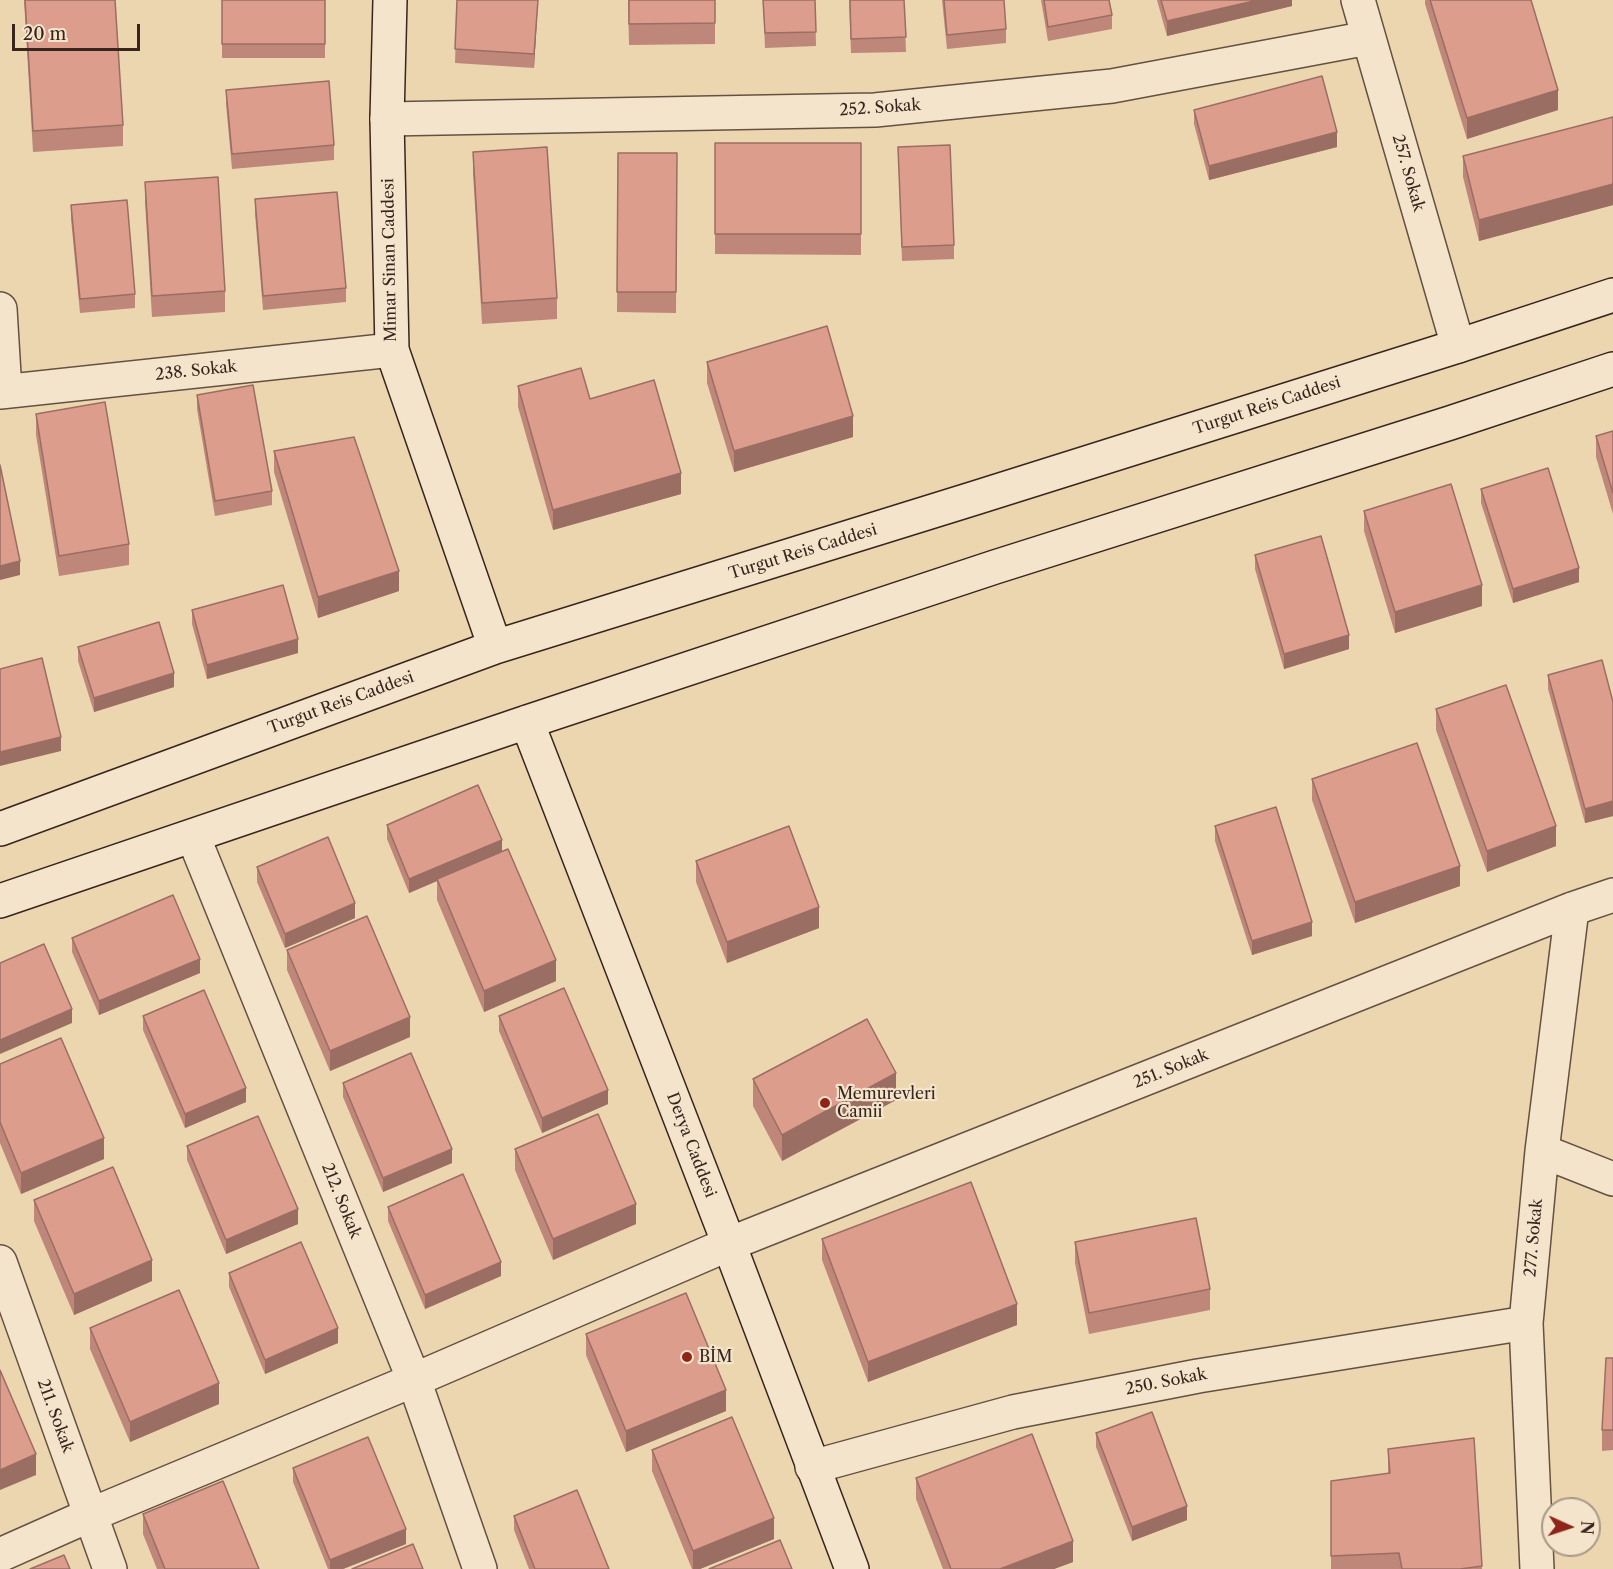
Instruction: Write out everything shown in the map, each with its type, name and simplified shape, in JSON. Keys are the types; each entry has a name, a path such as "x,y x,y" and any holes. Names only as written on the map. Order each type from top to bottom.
{"street":[{"name":"Mimar Sinan Caddesi","path":"390,0 387,119 392,350 495,646"},
{"name":"257. Sokak","path":"1358,0 1458,346"},
{"name":"252. Sokak","path":"387,119 875,110 1112,86 1368,38"},
{"name":"Turgut Reis Caddesi","path":"0,829 495,646 952,505 1613,295"},
{"path":"0,309 3,392"},
{"name":"238. Sokak","path":"3,392 392,350"},
{"path":"0,901 527,722 984,571 1613,369"},
{"name":"Derya Caddesi","path":"527,722 852,1569"},
{"name":"212. Sokak","path":"193,836 414,1380 480,1569"},
{"name":"251. Sokak","path":"0,1555 729,1244 1572,909 1613,895"},
{"name":"277. Sokak","path":"1537,1569 1526,1323 1542,1151 1572,909"},
{"path":"1542,1151 1613,1179"},
{"name":"211. Sokak","path":"0,1262 110,1569"},
{"name":"250. Sokak","path":"812,1467 1013,1412 1198,1376 1526,1323"}],"building":[{"path":"25,0 115,0 123,125 33,131"},
{"path":"222,0 325,0 325,44 222,44"},
{"path":"457,0 538,0 534,54 455,49"},
{"path":"629,0 715,0 715,23 629,24"},
{"path":"763,0 815,0 816,32 765,33"},
{"path":"850,0 904,0 906,37 851,39"},
{"path":"944,0 1004,0 1006,29 947,35"},
{"path":"1044,0 1109,0 1112,15 1048,27"},
{"path":"1161,0 1258,0 1167,21"},
{"path":"1430,0 1531,0 1558,90 1467,118"},
{"path":"1322,76 1337,132 1209,166 1194,110"},
{"path":"329,81 334,145 232,154 226,90"},
{"path":"1613,117 1613,184 1479,220 1463,156"},
{"path":"715,143 861,143 861,234 715,234"},
{"path":"950,145 954,245 902,247 898,147"},
{"path":"547,147 557,298 482,303 473,152"},
{"path":"618,153 677,153 676,292 617,292"},
{"path":"218,177 225,291 152,296 145,182"},
{"path":"337,192 346,288 263,296 255,199"},
{"path":"127,200 135,294 80,299 71,205"},
{"path":"827,326 853,416 734,451 707,362"},
{"path":"581,368 590,399 654,380 681,473 553,510 518,386"},
{"path":"253,385 272,491 215,501 197,395"},
{"path":"105,402 129,544 59,556 36,414"},
{"path":"1613,431 1613,493 1596,436"},
{"path":"354,437 399,571 318,597 274,451"},
{"path":"0,465 20,561 0,566"},
{"path":"1548,468 1579,568 1513,589 1481,489"},
{"path":"1451,484 1482,585 1395,612 1364,511"},
{"path":"1321,536 1349,635 1284,654 1255,555"},
{"path":"283,585 298,639 207,665 192,610"},
{"path":"159,622 174,673 94,698 78,647"},
{"path":"42,658 61,737 0,752 0,669"},
{"path":"1602,660 1613,702 1613,801 1585,809 1548,675"},
{"path":"1506,685 1556,826 1487,851 1436,709"},
{"path":"1417,743 1460,866 1355,902 1312,779"},
{"path":"478,785 502,840 409,879 387,825"},
{"path":"1276,807 1312,922 1252,941 1215,826"},
{"path":"789,826 819,907 727,942 696,861"},
{"path":"328,837 355,903 285,934 257,867"},
{"path":"508,849 556,960 484,991 437,879"},
{"path":"173,895 200,959 99,1001 72,938"},
{"path":"367,916 410,1017 330,1051 287,950"},
{"path":"44,944 72,1009 0,1040 0,963"},
{"path":"564,988 608,1090 542,1118 499,1016"},
{"path":"204,990 246,1088 185,1114 143,1016"},
{"path":"867,1019 896,1073 782,1135 753,1079"},
{"path":"61,1038 104,1138 21,1173 0,1122 0,1064"},
{"path":"411,1053 452,1149 383,1178 343,1083"},
{"path":"598,1114 636,1204 553,1239 515,1149"},
{"path":"258,1116 298,1209 226,1240 187,1146"},
{"path":"113,1167 152,1260 74,1294 34,1200"},
{"path":"463,1174 501,1262 425,1295 388,1207"},
{"path":"971,1182 1017,1304 868,1362 822,1239"},
{"path":"1196,1218 1210,1289 1089,1313 1075,1242"},
{"path":"301,1242 338,1328 265,1360 229,1273"},
{"path":"179,1290 219,1383 130,1422 90,1328"},
{"path":"686,1293 726,1390 626,1431 586,1334"},
{"path":"1606,1358 1613,1358 1613,1430 1602,1430"},
{"path":"0,1370 36,1454 0,1470"},
{"path":"1152,1412 1187,1506 1132,1527 1096,1433"},
{"path":"732,1417 774,1518 693,1551 652,1450"},
{"path":"1032,1434 1073,1541 1000,1569 951,1569 916,1478"},
{"path":"368,1437 406,1529 330,1560 293,1468"},
{"path":"1474,1438 1482,1566 1460,1569 1402,1569 1399,1553 1331,1556 1331,1481 1390,1473 1388,1449"},
{"path":"223,1481 259,1569 165,1569 143,1514"},
{"path":"577,1490 609,1569 535,1569 514,1516"},
{"path":"780,1540 792,1569 709,1569"},
{"path":"413,1544 423,1569 352,1569"},
{"path":"64,1555 70,1569 30,1569"}],"place":[{"name":"Memurevleri Camii","path":"825,1103"},
{"name":"BİM","path":"687,1357"}]}
